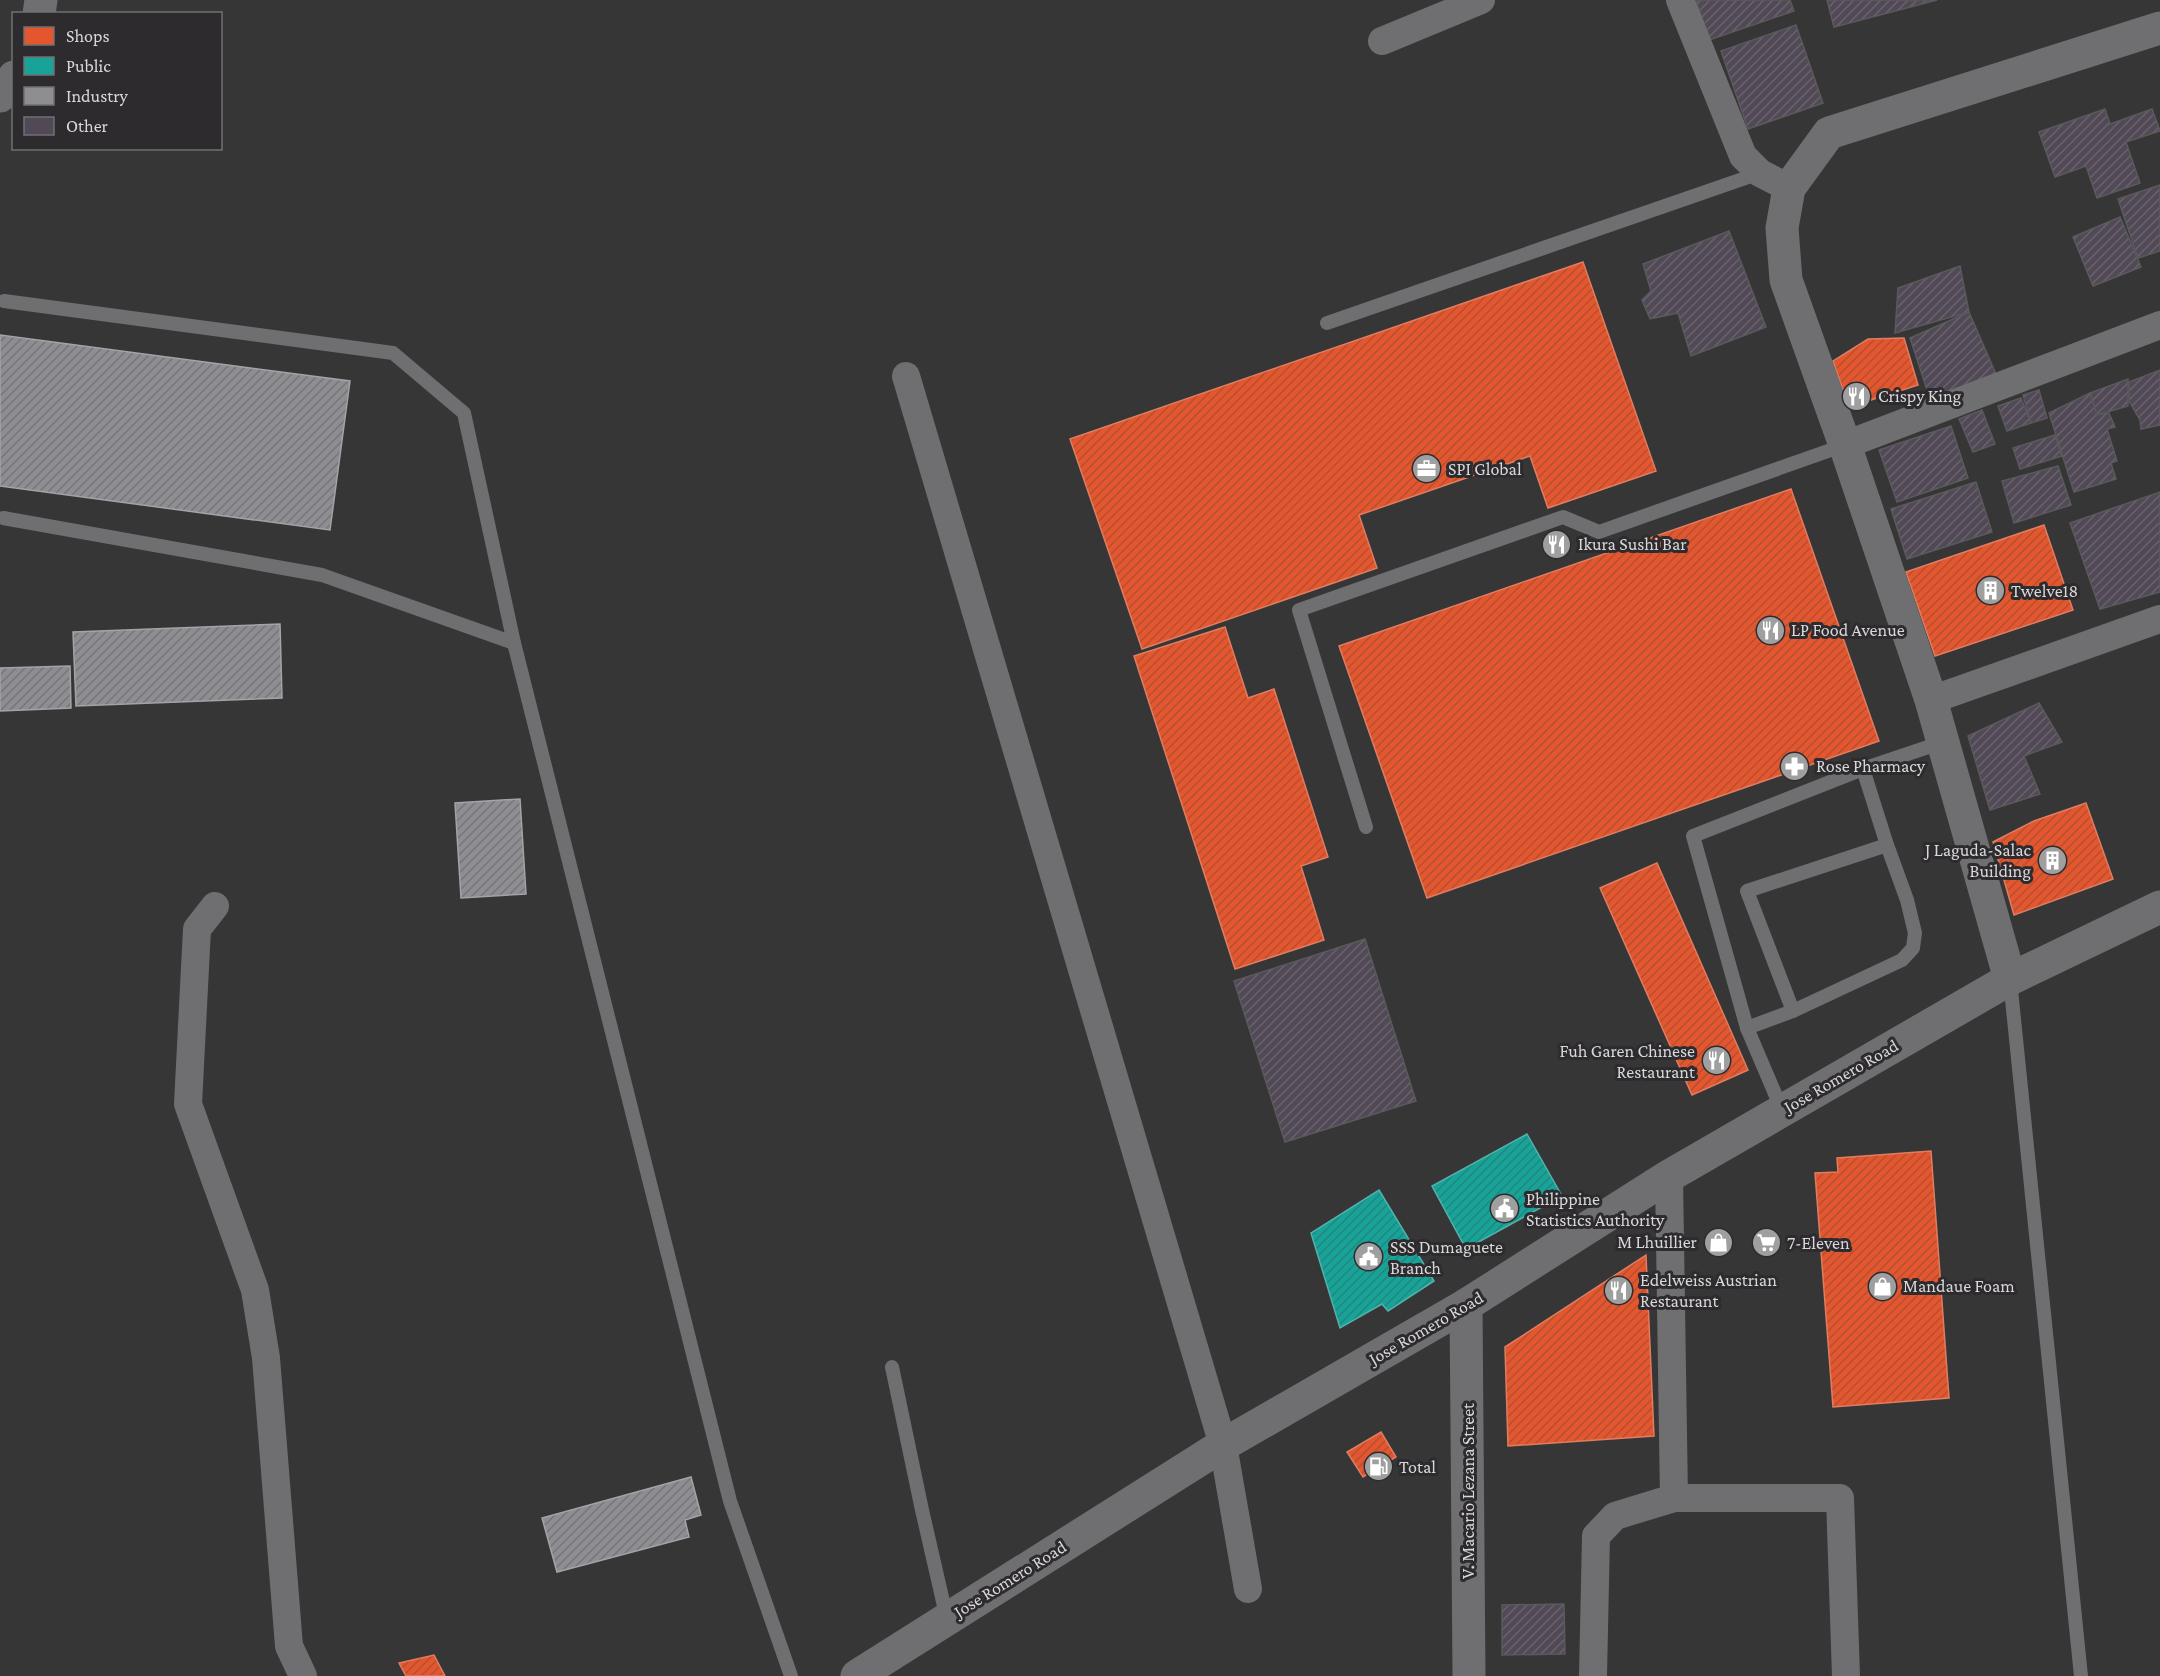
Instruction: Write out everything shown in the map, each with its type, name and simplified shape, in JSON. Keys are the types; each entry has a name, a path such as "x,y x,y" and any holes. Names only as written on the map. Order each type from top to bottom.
{"street":[{"path":"1382,41 1481,0"},
{"path":"1680,0 1743,156 1760,173 1789,188"},
{"path":"2010,979 1944,742 1845,445 1786,280 1782,228 1789,188 1829,133 2160,28"},
{"path":"0,96 12,79"},
{"path":"1845,445 2160,325"},
{"path":"906,376 1223,1445 1248,1589"},
{"path":"1930,700 2160,619"},
{"path":"215,906 197,928 188,1104 255,1290 266,1358 289,1646 303,1676"},
{"name":"Jose Romero Road","path":"857,1676 1223,1445 1466,1305 1669,1176 2010,979 2160,907"},
{"path":"1669,1176 1674,1497"},
{"name":"V. Macario Lezana Street","path":"1466,1305 1469,1676"},
{"path":"1593,1676 1596,1536 1615,1516 1674,1497 1839,1498 1846,1676"}],"lane":[{"path":"1327,323 1760,173"},
{"path":"4,301 393,353 464,413 514,643 730,1501 791,1676"},
{"path":"1366,827 1299,610 1563,517 1599,532 1845,445"},
{"path":"3,518 322,575 514,643"},
{"path":"1782,1110 1747,1028 1693,836 1863,769 1944,742"},
{"path":"1747,1028 1793,1011 1902,960 1913,948 1915,933 1907,900 1863,769"},
{"path":"1793,1011 1747,891 1887,845"},
{"path":"2010,979 2081,1676"},
{"path":"892,1367 947,1619"}],"building: Shops":[{"path":"1583,262 1656,471 1548,508 1530,456 1359,515 1377,568 1142,649 1070,439"},
{"path":"1904,338 1918,385 1849,407 1833,361 1868,339"},
{"path":"1791,489 1879,741 1427,898 1339,646"},
{"name":"Twelve18","path":"2044,525 2073,610 1935,656 1906,572"},
{"path":"1225,627 1248,698 1274,689 1328,857 1301,866 1324,940 1235,969 1134,656"},
{"name":"J Laguda-Salac Building","path":"2086,803 2113,879 2014,915 1993,842 2034,821"},
{"path":"1657,863 1748,1070 1692,1095 1600,888"},
{"name":"Mandaue Foam","path":"1931,1151 1949,1398 1833,1407 1815,1173 1838,1172 1837,1158"},
{"path":"1646,1255 1654,1436 1508,1446 1505,1347"},
{"path":"1381,1432 1396,1457 1363,1477 1347,1452"},
{"path":"434,1655 445,1676 406,1676 399,1663"}],"building: Public":[{"path":"1527,1134 1562,1196 1466,1249 1432,1186"},
{"name":"SSS Dumaguete Branch","path":"1379,1190 1434,1281 1388,1311 1382,1304 1340,1328 1311,1233"}],"building: Industry":[{"path":"0,335 350,381 330,530 0,486"},
{"path":"280,624 282,698 76,706 73,632"},
{"path":"70,666 71,708 0,711 0,668"},
{"path":"520,799 526,894 461,898 455,803"},
{"path":"691,1477 701,1515 685,1520 689,1537 557,1572 542,1518"}],"building: Other":[{"path":"1790,0 1794,11 1709,40 1696,1"},
{"path":"1827,0 1937,0 1834,27"},
{"path":"1796,25 1823,103 1748,129 1721,51"},
{"path":"2105,109 2110,124 2152,109 2160,131 2126,142 2140,183 2097,198 2086,166 2055,177 2039,132"},
{"path":"2160,185 2160,251 2138,258 2118,199"},
{"path":"2120,217 2141,267 2093,286 2073,237"},
{"path":"1729,231 1766,327 1691,356 1678,313 1650,319 1642,300 1651,291 1643,264"},
{"path":"1960,266 1969,312 1895,333 1898,288"},
{"path":"1969,312 1999,381 1930,399 1910,338"},
{"path":"2160,370 2160,425 2141,429 2140,420 2129,401 2129,382"},
{"path":"2128,379 2128,406 2097,415 2090,393"},
{"path":"2039,390 2047,418 2031,423 2023,395"},
{"path":"2090,393 2097,415 2109,413 2115,427 2107,429 2117,461 2111,463 2116,479 2074,492 2049,413"},
{"path":"2021,398 2031,423 2007,431 1998,406"},
{"path":"1982,410 1995,444 1973,452 1959,419"},
{"path":"1951,426 1968,478 1897,502 1879,450"},
{"path":"2055,435 2062,456 2020,469 2013,448"},
{"path":"2058,466 2071,505 2014,523 2002,481"},
{"path":"1976,482 1992,532 1907,559 1891,509"},
{"path":"2160,492 2160,592 2100,609 2070,523"},
{"path":"2039,703 2062,742 2024,756 2040,794 1990,810 1968,736"},
{"path":"1365,939 1416,1101 1285,1142 1234,981"},
{"path":"1564,1604 1565,1654 1502,1655 1502,1605"}],"place":[{"name":"Crispy King","path":"1857,396"},
{"name":"SPI Global","path":"1427,469"},
{"name":"Ikura Sushi Bar","path":"1557,544"},
{"name":"Twelve18","path":"1990,591"},
{"name":"LP Food Avenue","path":"1770,630"},
{"name":"Rose Pharmacy","path":"1795,766"},
{"name":"J Laguda-Salac Building","path":"2052,860"},
{"name":"Fuh Garen Chinese Restaurant","path":"1716,1061"},
{"name":"Philippine Statistics Authority","path":"1505,1209"},
{"name":"M Lhuillier","path":"1718,1242"},
{"name":"7-Eleven","path":"1766,1243"},
{"name":"SSS Dumaguete Branch","path":"1369,1257"},
{"name":"Mandaue Foam","path":"1882,1286"},
{"name":"Edelweiss Austrian Restaurant","path":"1619,1290"},
{"name":"Total","path":"1378,1467"}]}
